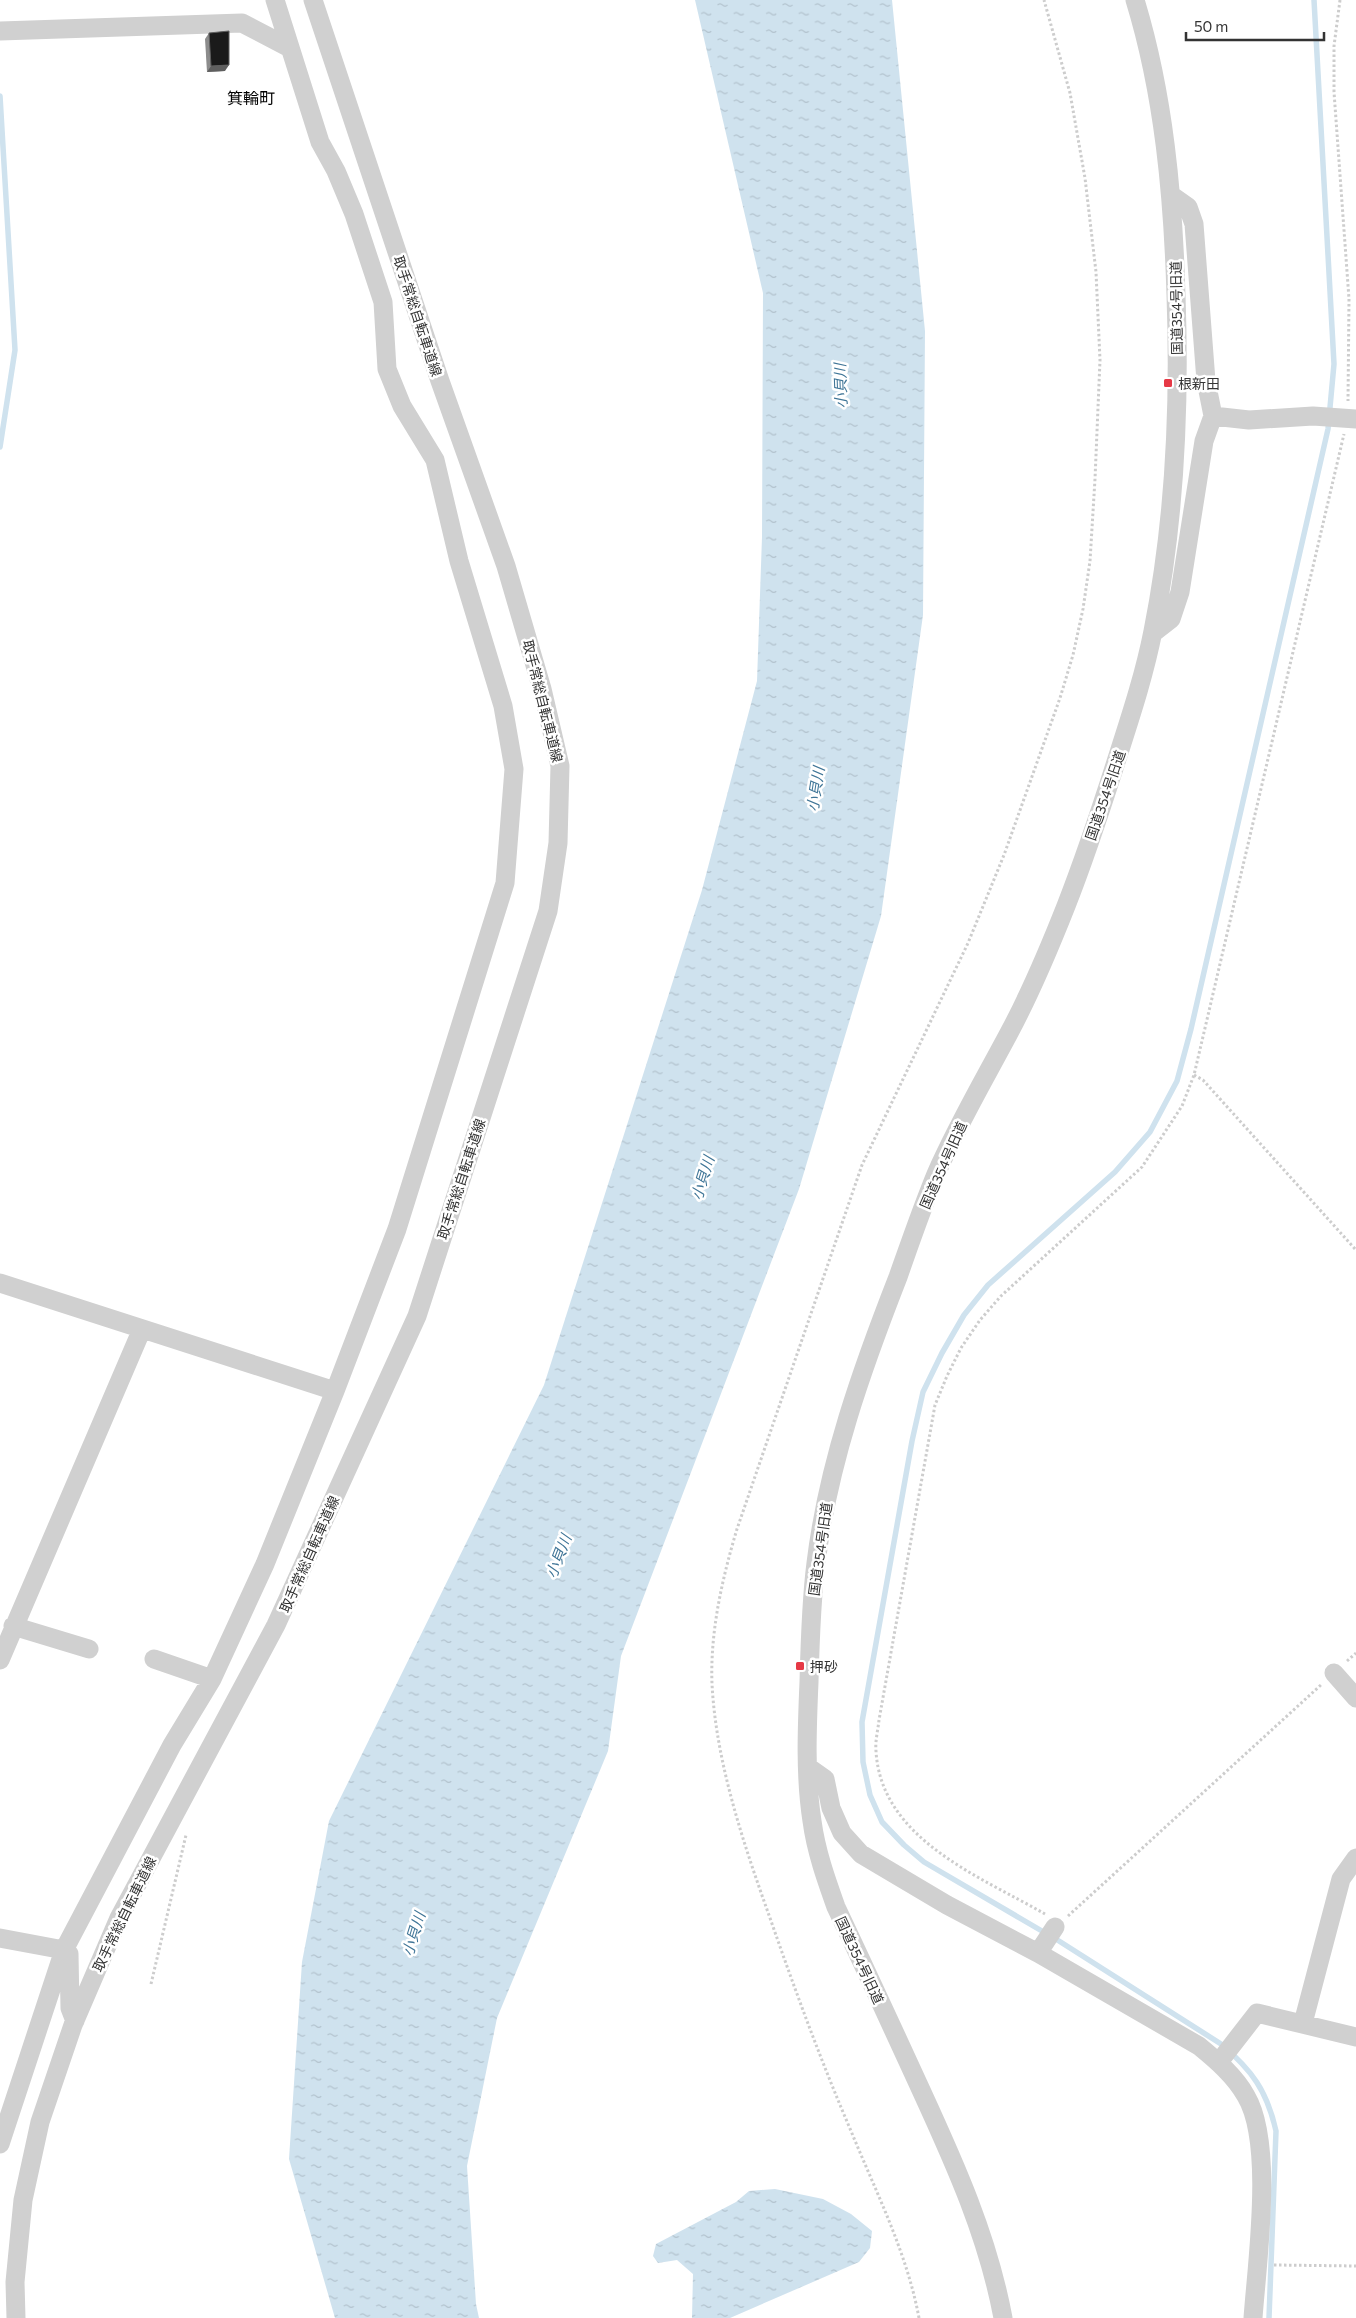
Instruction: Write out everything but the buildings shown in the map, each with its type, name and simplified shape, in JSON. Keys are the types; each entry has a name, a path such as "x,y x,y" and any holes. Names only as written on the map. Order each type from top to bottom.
{"street":[{"path":"0,2144 64,1950 172,1745 212,1679 265,1564 335,1391 398,1229 506,883 514,769 503,706 458,561 434,460 402,406 387,369 382,302 354,214 336,171 320,142 288,47 275,0"},
{"name":"取手常総自転車道線","path":"16,2318 18,2244 26,2183 40,2122 74,2021 119,1918 276,1625 417,1316 548,911 558,843 560,766 540,680 506,566 440,381 313,0"},
{"name":"国道354号旧道","path":"1004,2318 996,2280 978,2224 957,2170 836,1908 822,1867 812,1822 808,1768 810,1639 816,1562 828,1498 844,1432 867,1357 937,1172 1036,978 1068,902 1099,815 1140,688 1153,633 1165,563 1177,410 1177,328 1171,195 1162,117 1146,36 1135,0"},
{"path":"0,31 242,23 288,47"},
{"path":"1153,633 1171,619 1180,592 1204,442 1213,416 1206,381 1194,224 1188,207 1171,195"},
{"path":"1213,416 1249,420 1316,416 1347,418"},
{"path":"0,1283 335,1391"},
{"path":"0,1660 142,1329"},
{"path":"13,1626 89,1649"},
{"path":"154,1659 212,1679"},
{"path":"1334,1673 1356,1698"},
{"path":"808,1768 825,1780 831,1808 842,1833 861,1854 947,1905 1042,1948 1199,2046 1226,2053"},
{"path":"1303,2023 1342,1878 1356,1858"},
{"path":"1042,1948 1058,1925"},
{"path":"0,1938 64,1950 69,1954 70,2008 74,2021"},
{"path":"1226,2053 1258,2014 1303,2023 1356,2037"},
{"path":"1226,2053 1256,2120 1261,2144 1262,2176 1253,2318"}],"path":[{"path":"919,2318 910,2280 814,2043 738,1826 717,1725 712,1685 713,1657 723,1576 737,1529 862,1165 968,943 1004,855 1060,698 1073,655 1083,609 1090,561 1096,479 1100,360 1096,272 1085,178 1070,93 1044,0"},
{"path":"1334,1673 1058,1925 928,1846 908,1826 892,1804 881,1778 876,1750 878,1720 934,1413 946,1376 966,1341 1001,1296 1142,1167 1182,1106 1194,1075 1347,418 1349,298 1334,92 1334,46 1340,0"},
{"path":"1194,1075 1203,1080 1356,1250"},
{"path":"151,1984 187,1830"},
{"path":"1280,2265 1356,2266"}],"water":[{"name":"小貝川","path":"695,0 892,0 925,331 923,615 881,916 799,1189 621,1656 608,1751 497,2018 467,2166 476,2304 479,2318 335,2318 289,2159 302,1962 329,1821 544,1385 702,890 757,681 762,537 763,293"},
{"path":"775,2189 823,2199 851,2214 872,2231 870,2248 859,2262 730,2318 692,2318 693,2274 677,2260 658,2263 653,2256 656,2244 736,2202 749,2191"}],"waterway":[{"path":"1269,2318 1276,2131 1268,2104 1257,2082 1250,2072 1221,2044 1059,1941 924,1862 904,1845 882,1822 870,1795 863,1762 862,1722 912,1441 923,1392 942,1353 964,1315 988,1285 1115,1172 1150,1132 1177,1081 1191,1029 1328,429 1334,364 1314,0"},
{"path":"0,96 15,350 0,447"}],"place":[{"name":"根新田","path":"1168,383"},
{"name":"押砂","path":"800,1666"}],"district":[{"name":"箕輪町","path":"251,97"}]}
